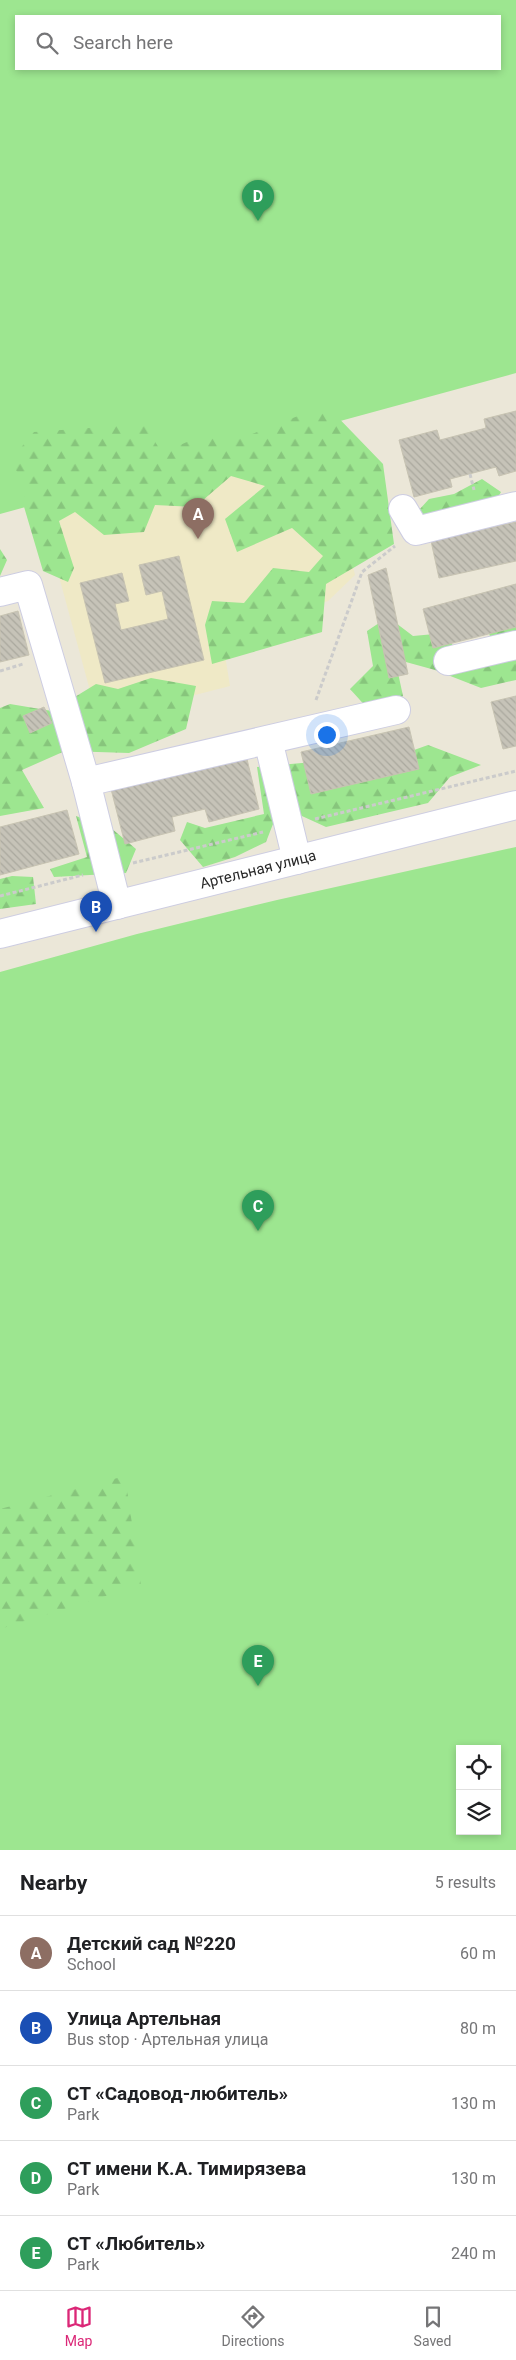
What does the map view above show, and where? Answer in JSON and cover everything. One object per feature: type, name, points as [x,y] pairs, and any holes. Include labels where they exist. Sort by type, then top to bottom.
[{"type":"street","points":[[409,520],[516,506]]},
{"type":"street","points":[[0,592],[28,585],[86,782],[117,905]]},
{"type":"street","points":[[448,661],[516,645]]},
{"type":"street","points":[[86,782],[396,710]]},
{"type":"street","points":[[268,740],[297,860]]},
{"type":"street","name":"Артельная улица","points":[[0,934],[516,805]]},
{"type":"path","points":[[305,731],[362,572],[409,520]]},
{"type":"path","points":[[0,896],[516,771]]},
{"type":"shaded area","points":[[321,427],[355,575],[328,601],[222,637],[230,686],[98,720],[39,503]]},
{"type":"green space","points":[[0,0],[516,0],[516,373],[0,514]]},
{"type":"green space","points":[[326,405],[383,464],[394,544],[326,584],[322,632],[212,664],[205,625],[212,601],[244,603],[273,568],[309,572],[323,556],[292,528],[237,552],[225,519],[265,486],[231,476],[195,507],[155,505],[144,532],[104,535],[75,512],[59,521],[74,568],[68,582],[43,571],[22,500],[31,488],[9,462],[34,432],[144,424],[162,453],[205,434],[242,438]]},
{"type":"green space","points":[[482,479],[501,492],[485,520],[439,529],[419,510],[429,499],[454,494]]},
{"type":"green space","points":[[0,549],[7,560],[0,576]]},
{"type":"green space","points":[[388,617],[413,636],[445,633],[464,663],[495,656],[486,621],[516,620],[516,680],[481,688],[435,670],[395,659],[403,696],[378,720],[350,689],[373,666],[367,631]]},
{"type":"green space","points":[[151,678],[196,686],[186,729],[129,753],[65,751],[22,770],[44,808],[0,816],[0,708],[10,704],[52,711],[96,684],[118,689]]},
{"type":"green space","points":[[428,745],[481,765],[450,777],[428,803],[326,827],[280,806],[266,842],[235,857],[203,867],[180,840],[187,822],[205,828],[264,814],[257,767],[403,754]]},
{"type":"green space","points":[[76,816],[111,828],[136,849],[126,873],[54,877],[50,869],[87,857]]},
{"type":"green space","points":[[516,847],[516,1850],[0,1850],[0,972],[137,934],[277,900]]},
{"type":"green space","points":[[12,876],[33,877],[36,904],[0,909],[0,879]]},
{"type":"green space","points":[[125,1476],[141,1585],[0,1629],[0,1509]]},
{"type":"building","points":[[516,411],[516,471],[499,476],[496,467],[450,479],[452,487],[414,497],[399,440],[437,430],[440,440],[486,428],[484,419]]},
{"type":"building","points":[[516,522],[516,561],[439,578],[431,541]]},
{"type":"building","points":[[179,556],[204,660],[105,683],[80,583],[122,573],[129,601],[115,604],[121,630],[168,619],[162,591],[146,595],[139,565]]},
{"type":"building","points":[[386,568],[408,674],[389,678],[368,575]]},
{"type":"building","points":[[516,584],[516,627],[433,648],[423,609]]},
{"type":"building","points":[[18,611],[29,655],[0,662],[0,616]]},
{"type":"building","points":[[516,696],[516,746],[503,749],[491,702]]},
{"type":"building","points":[[44,707],[52,723],[30,733],[23,716]]},
{"type":"building","points":[[409,727],[419,769],[311,794],[301,752]]},
{"type":"building","points":[[246,755],[259,809],[209,822],[205,809],[172,817],[175,831],[125,844],[111,789]]},
{"type":"building","points":[[67,810],[79,854],[0,875],[0,827]]},
{"type":"place","name":"СТ имени К.А. Тимирязева","points":[[258,221]]},
{"type":"place","name":"Детский сад №220","points":[[198,539]]},
{"type":"place","name":"Улица Артельная","points":[[96,932]]},
{"type":"place","name":"СТ «Садовод-любитель»","points":[[258,1231]]},
{"type":"place","name":"СТ «Любитель»","points":[[258,1686]]}]
